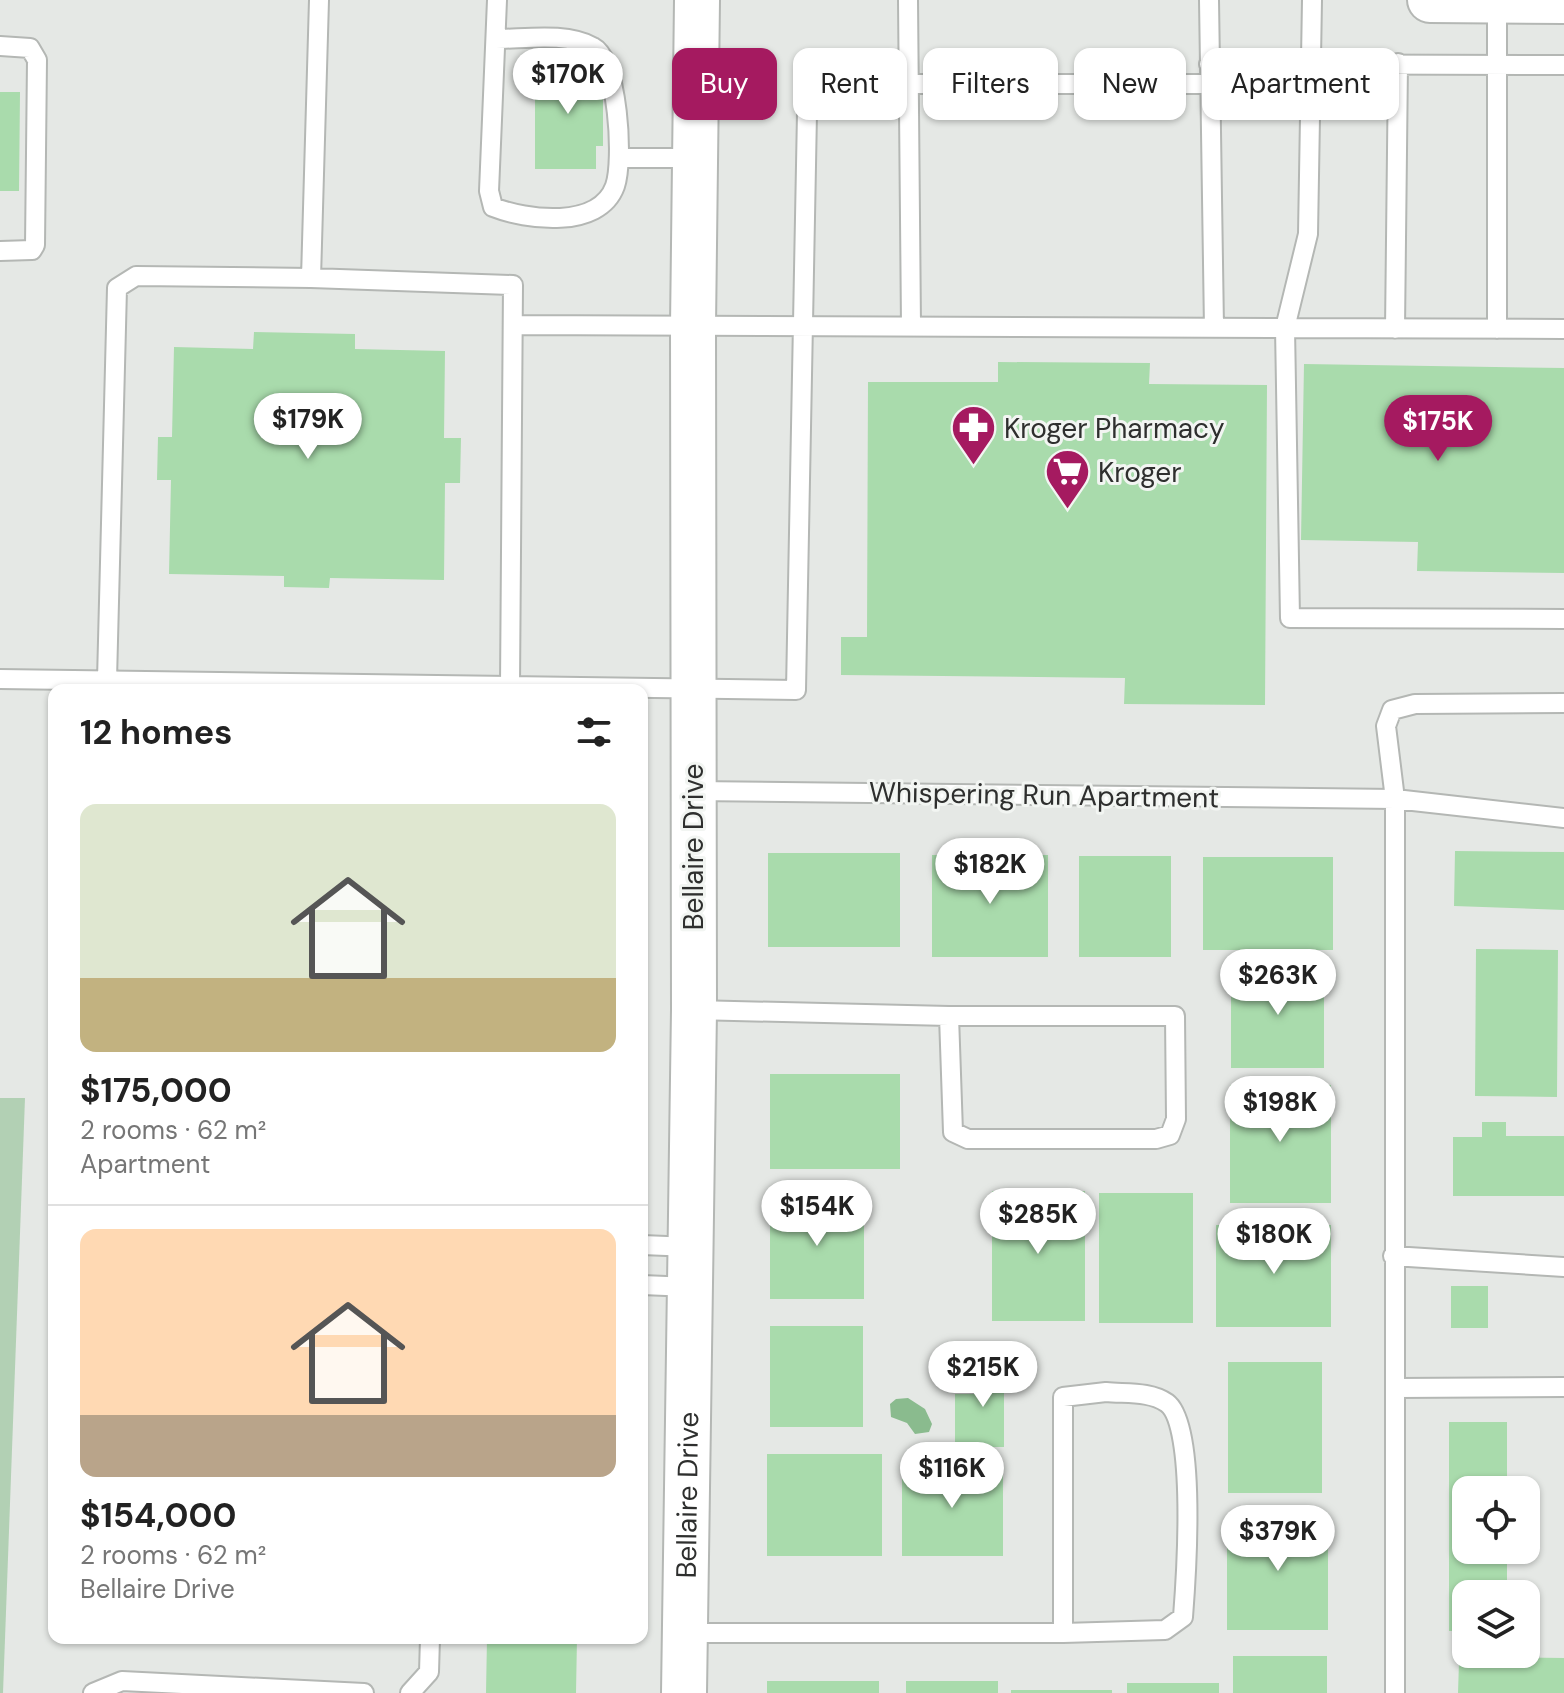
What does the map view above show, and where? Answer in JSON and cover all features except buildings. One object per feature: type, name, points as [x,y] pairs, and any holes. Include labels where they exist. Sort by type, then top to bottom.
[{"type":"street","name":"Bellaire Drive","points":[[684,1693],[694,1010],[693,326],[697,0]]},
{"type":"street","points":[[1430,0],[1564,1]]},
{"type":"lane","points":[[311,278],[319,0]]},
{"type":"lane","points":[[496,39],[567,39],[591,45],[602,53],[611,80],[620,158],[614,189],[594,209],[566,217],[511,215],[493,207],[489,191],[497,0]]},
{"type":"lane","points":[[908,0],[911,326]]},
{"type":"lane","points":[[1209,0],[1209,48]]},
{"type":"lane","points":[[1311,48],[1312,0]]},
{"type":"lane","points":[[1497,1],[1497,329]]},
{"type":"lane","points":[[0,46],[30,48],[37,60],[35,245],[32,250],[0,251]]},
{"type":"lane","points":[[1399,63],[1564,65]]},
{"type":"lane","points":[[648,687],[796,690],[807,113],[814,92],[827,84],[1202,84]]},
{"type":"lane","points":[[1211,120],[1214,328]]},
{"type":"lane","points":[[1310,120],[1308,234],[1285,328],[1290,618],[1564,619]]},
{"type":"lane","points":[[1395,329],[1397,120]]},
{"type":"lane","points":[[620,158],[696,158]]},
{"type":"lane","points":[[107,680],[117,288],[136,276],[513,285],[510,684]]},
{"type":"lane","points":[[513,325],[1564,329]]},
{"type":"lane","points":[[0,679],[429,684]]},
{"type":"lane","points":[[1395,1693],[1395,799],[1386,726],[1392,710],[1415,704],[1564,703]]},
{"type":"lane","name":"Whispering Run Apartment","points":[[693,791],[1395,799],[1564,818]]},
{"type":"lane","points":[[694,1010],[949,1016],[1175,1016],[1176,1119],[1170,1135],[1156,1139],[968,1139],[953,1132],[949,1016]]},
{"type":"lane","points":[[648,1248],[691,1267]]},
{"type":"lane","points":[[1393,1256],[1564,1267]]},
{"type":"lane","points":[[648,1283],[691,1267]]},
{"type":"lane","points":[[1397,1388],[1564,1387]]},
{"type":"lane","points":[[685,1633],[1063,1633],[1165,1630],[1183,1617],[1187,1522],[1180,1422],[1169,1405],[1152,1395],[1106,1392],[1063,1397],[1063,1633]]},
{"type":"lane","points":[[410,1693],[429,1672],[430,1644]]},
{"type":"lane","points":[[93,1693],[122,1681],[364,1693]]},
{"type":"shaded area","points":[[0,1098],[25,1098],[3,1693],[0,1693]]},
{"type":"shaded area","points":[[908,1398],[925,1409],[932,1424],[929,1432],[915,1434],[907,1423],[891,1417],[890,1404],[896,1399]]},
{"type":"place","name":"Kroger Pharmacy","points":[[973,467]]},
{"type":"place","name":"Kroger","points":[[1067,511]]}]
